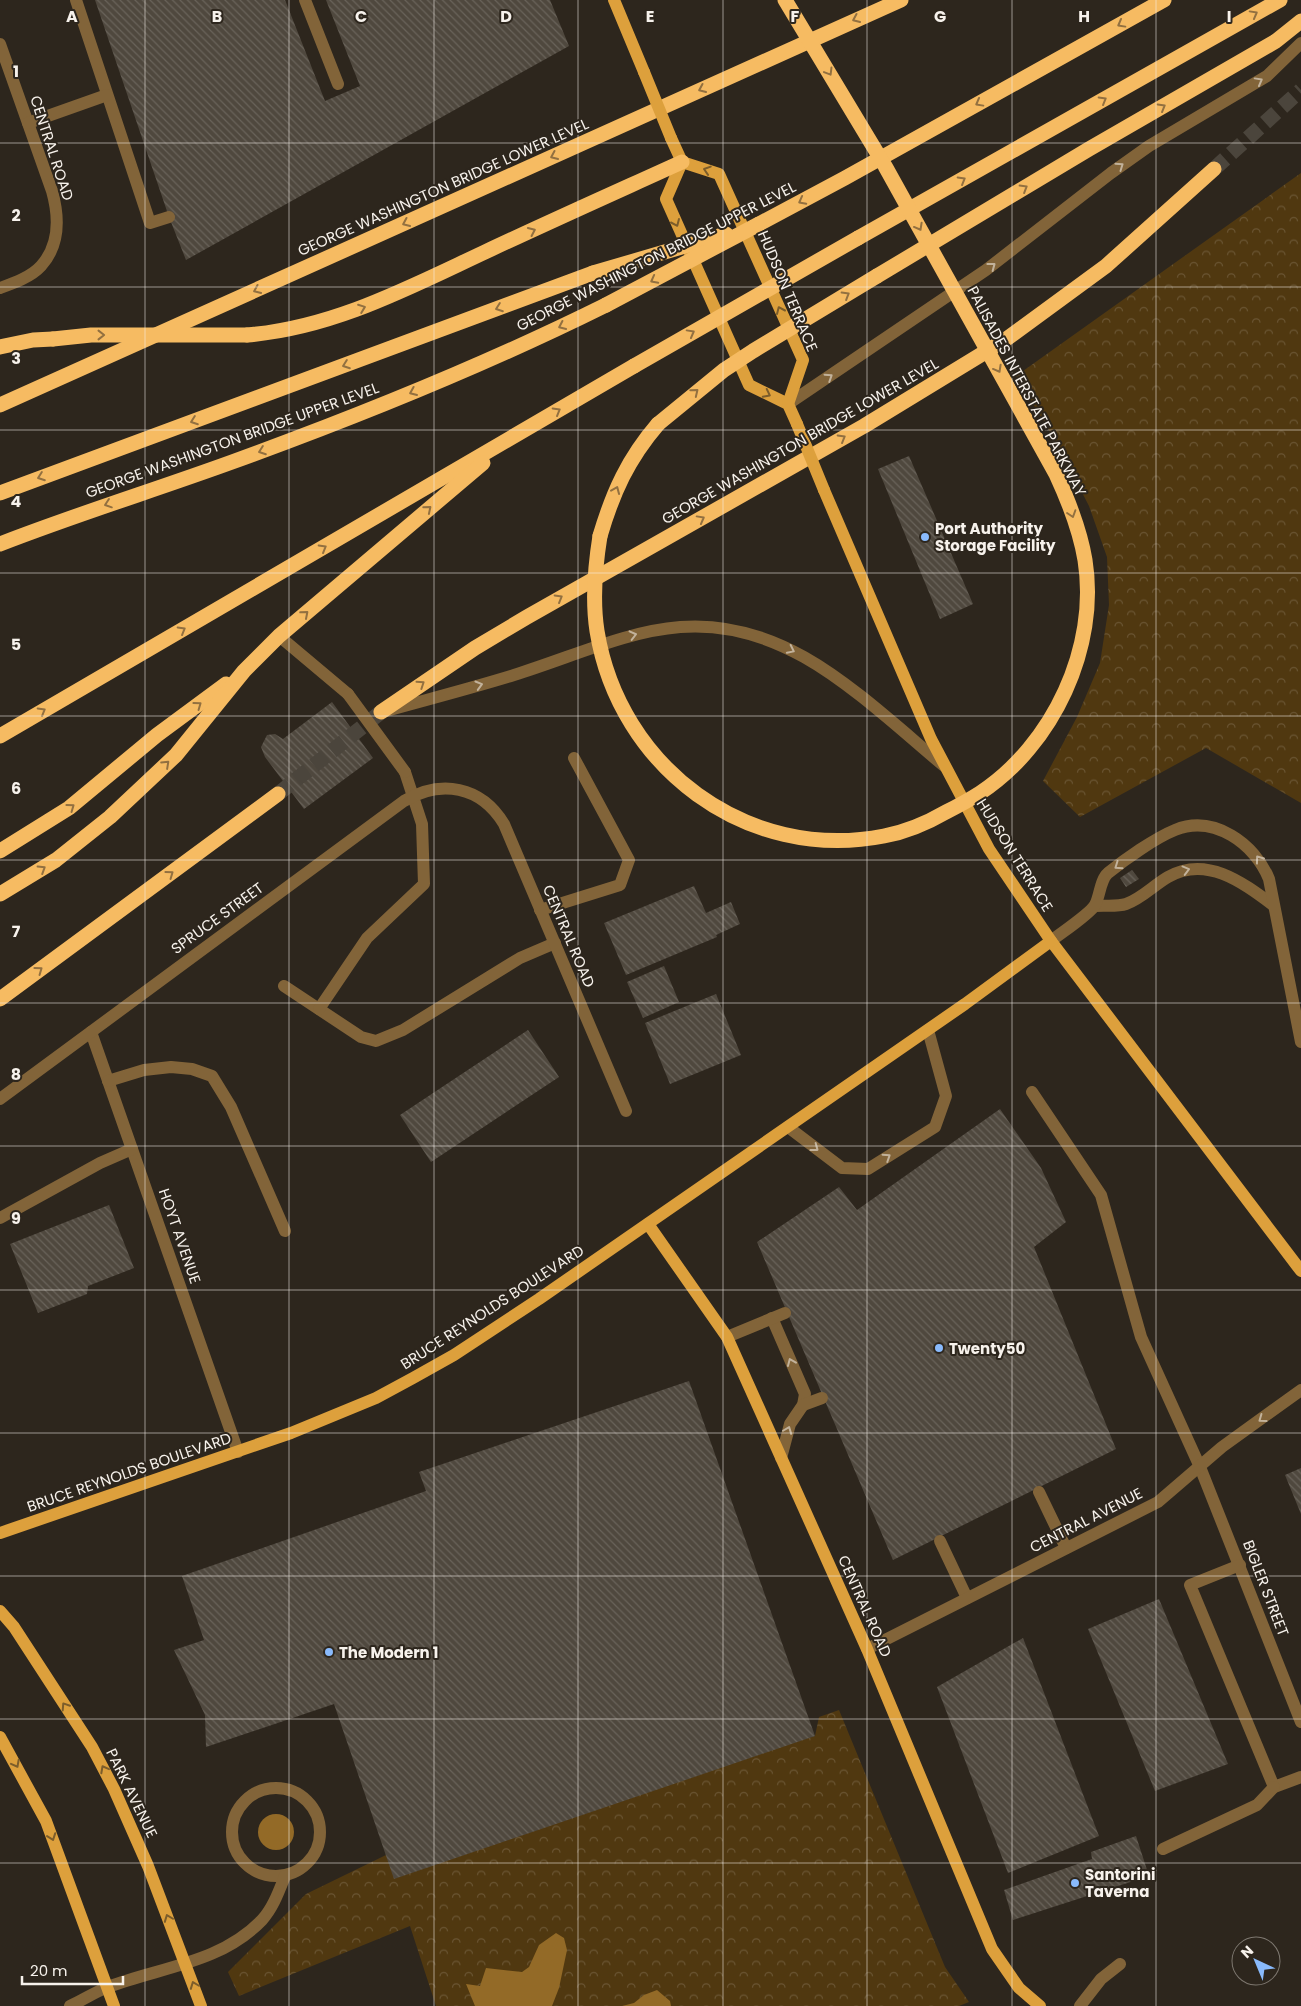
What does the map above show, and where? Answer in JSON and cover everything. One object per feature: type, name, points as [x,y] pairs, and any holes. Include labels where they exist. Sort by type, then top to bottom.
[{"type":"highway","name":"PALISADES INTERSTATE PARKWAY","points":[[786,0],[885,166],[1056,474],[1068,501],[1078,532],[1085,562],[1087,593],[1084,626],[1078,654],[1056,711],[1021,758],[1001,776],[981,793],[910,829],[884,836],[859,839],[806,839],[778,833],[716,808],[691,791],[668,771],[649,750],[634,730],[622,708],[603,658],[597,630],[595,568],[600,536],[620,478],[634,455],[658,424],[724,370],[753,350],[877,276],[1089,149],[1276,41],[1301,21]]},
{"type":"highway","name":"GEORGE WASHINGTON BRIDGE LOWER LEVEL","points":[[0,405],[901,0]]},
{"type":"highway","name":"GEORGE WASHINGTON BRIDGE UPPER LEVEL","points":[[0,544],[112,502],[229,463],[342,421],[457,373],[606,305],[845,178],[1164,0]]},
{"type":"highway","points":[[0,736],[634,366],[1280,0]]},
{"type":"highway","points":[[0,347],[33,340],[91,335],[247,335],[286,331],[326,321],[380,301],[682,162]]},
{"type":"highway","name":"GEORGE WASHINGTON BRIDGE LOWER LEVEL","points":[[381,712],[475,648],[840,440],[1005,340],[1057,304],[1106,266],[1214,169]]},
{"type":"highway","points":[[0,493],[594,273],[758,224]]},
{"type":"highway","points":[[0,894],[56,860],[110,817],[176,755],[244,672],[279,636],[515,436]]},
{"type":"highway","points":[[0,851],[69,808],[156,735],[244,672]]},
{"type":"highway","points":[[0,1000],[278,794]]},
{"type":"main road","points":[[614,0],[682,162],[666,199],[749,384],[788,404]]},
{"type":"main road","name":"HUDSON TERRACE","points":[[682,162],[720,174],[803,360],[788,404],[895,657],[944,766],[989,849],[1051,941],[1301,1271]]},
{"type":"main road","name":"BRUCE REYNOLDS BOULEVARD","points":[[0,1533],[238,1452],[333,1417],[376,1398],[413,1378],[492,1330],[648,1224],[928,1030],[1051,941]]},
{"type":"main road","name":"CENTRAL ROAD","points":[[648,1224],[727,1337],[867,1649],[992,1950],[1019,1988],[1040,2006]]},
{"type":"main road","name":"PARK AVENUE","points":[[0,1611],[14,1627],[82,1731],[114,1789],[148,1866],[201,2006]]},
{"type":"main road","points":[[0,1737],[46,1821],[114,2006]]},
{"type":"street","points":[[76,0],[150,223],[169,217]]},
{"type":"street","points":[[304,0],[338,84]]},
{"type":"street","points":[[788,404],[986,270],[1111,173],[1149,146],[1267,76],[1301,43]]},
{"type":"street","name":"CENTRAL ROAD","points":[[0,44],[55,204],[56,236],[41,266],[20,280],[0,288]]},
{"type":"street","points":[[28,123],[107,95]]},
{"type":"street","points":[[381,712],[514,675],[631,635],[671,627],[711,626],[731,629],[765,639],[818,665],[944,766]]},
{"type":"street","points":[[279,636],[348,694],[405,772],[422,824],[424,884],[367,938],[319,1009]]},
{"type":"street","points":[[540,910],[620,885],[629,860],[574,758]]},
{"type":"street","name":"SPRUCE STREET","points":[[0,1099],[414,795],[443,788],[462,791]]},
{"type":"street","name":"CENTRAL ROAD","points":[[462,791],[482,800],[498,815],[626,1111]]},
{"type":"street","points":[[1051,941],[1094,906],[1106,875],[1155,840],[1176,829],[1192,826],[1206,826],[1224,831],[1251,850],[1263,865],[1269,879],[1272,905],[1301,1042]]},
{"type":"street","points":[[1094,906],[1125,904],[1168,876],[1186,869],[1200,867],[1229,877],[1252,889],[1272,905]]},
{"type":"street","points":[[284,986],[361,1037],[376,1040],[403,1030],[520,958],[554,943]]},
{"type":"street","points":[[788,1127],[842,1168],[868,1169],[935,1127],[946,1096],[928,1030]]},
{"type":"street","name":"HOYT AVENUE","points":[[91,1032],[238,1452]]},
{"type":"street","points":[[108,1081],[144,1070],[171,1067],[192,1069],[212,1076],[231,1107],[285,1231]]},
{"type":"street","name":"BIGLER STREET","points":[[1032,1092],[1101,1195],[1142,1337],[1200,1466],[1301,1722]]},
{"type":"street","points":[[0,1218],[100,1163],[132,1149]]},
{"type":"street","points":[[727,1337],[785,1313]]},
{"type":"street","points":[[772,1318],[805,1394],[803,1405],[790,1424],[781,1458]]},
{"type":"street","name":"CENTRAL AVENUE","points":[[867,1649],[1158,1502],[1222,1447],[1301,1390]]},
{"type":"street","points":[[803,1405],[822,1398]]},
{"type":"street","points":[[1039,1492],[1066,1548]]},
{"type":"street","points":[[940,1541],[967,1598]]},
{"type":"street","points":[[1240,1565],[1190,1585],[1274,1787]]},
{"type":"street","points":[[1163,1849],[1256,1805],[1274,1787],[1301,1777]]},
{"type":"street","points":[[70,2006],[108,1987],[210,1956],[242,1937],[262,1920],[273,1904],[285,1876],[299,1870],[311,1860],[318,1847],[321,1832],[318,1816],[310,1803],[300,1794],[288,1789],[273,1788],[260,1790],[248,1797],[239,1808],[233,1820],[232,1834],[235,1849],[243,1862],[255,1872],[270,1876],[285,1876]]},
{"type":"street","points":[[1080,2006],[1101,1979],[1120,1964]]},
{"type":"green space","points":[[1301,173],[1301,803],[1206,748],[1080,817],[1043,781],[1077,717],[1100,663],[1109,605],[1107,557],[1089,506],[1055,440],[1016,376]]},
{"type":"green space","points":[[839,1710],[945,1967],[969,2002],[959,2006],[436,2006],[410,1926],[239,1996],[228,1972],[306,1894],[386,1855],[815,1736],[819,1717]]},
{"type":"shaded area","points":[[276,1814],[283,1815],[289,1819],[293,1825],[293,1839],[289,1845],[283,1849],[276,1850],[269,1849],[263,1845],[259,1839],[258,1832],[259,1825],[263,1819],[269,1815]]},
{"type":"shaded area","points":[[556,1933],[564,1938],[567,1950],[559,1988],[552,2006],[475,2006],[466,1984],[480,1986],[486,1968],[522,1972],[529,1967],[539,1945]]},
{"type":"shaded area","points":[[657,1990],[670,2001],[671,2006],[622,2006],[634,2003],[644,1995]]},
{"type":"building","points":[[95,0],[285,0],[325,101],[360,86],[326,0],[550,0],[569,46],[186,260],[169,217]]},
{"type":"building","name":"Port Authority Storage Facility","points":[[909,456],[973,604],[940,619],[878,469]]},
{"type":"building","points":[[332,702],[373,758],[304,809],[265,757],[261,747],[267,735],[275,734],[283,739]]},
{"type":"building","points":[[1132,870],[1139,879],[1126,887],[1120,878]]},
{"type":"building","points":[[694,886],[706,913],[731,902],[740,924],[716,935],[717,937],[626,975],[604,923]]},
{"type":"building","points":[[664,966],[679,1002],[643,1018],[627,982]]},
{"type":"building","points":[[716,994],[741,1055],[670,1084],[645,1023]]},
{"type":"building","points":[[528,1030],[559,1077],[431,1162],[400,1115]]},
{"type":"building","name":"Twenty50","points":[[1000,1109],[1041,1168],[1066,1222],[1034,1247],[1116,1449],[893,1560],[757,1242],[839,1187],[857,1210]]},
{"type":"building","points":[[109,1205],[134,1268],[88,1286],[87,1294],[38,1313],[10,1244]]},
{"type":"building","points":[[689,1381],[815,1736],[394,1879],[334,1704],[206,1747],[205,1715],[174,1650],[204,1640],[182,1576],[426,1491],[419,1472]]},
{"type":"building","points":[[1301,1468],[1301,1514],[1285,1475]]},
{"type":"building","points":[[1159,1599],[1228,1764],[1155,1791],[1088,1629]]},
{"type":"building","points":[[1023,1638],[1099,1836],[1008,1873],[937,1687]]},
{"type":"building","name":"Santorini Taverna","points":[[1136,1836],[1149,1876],[1013,1920],[1004,1890],[1092,1859],[1091,1852]]},
{"type":"tunnel","points":[[1214,169],[1301,90]]},
{"type":"tunnel","points":[[278,794],[381,712]]},
{"type":"place","name":"Port Authority Storage Facility","points":[[925,537]]},
{"type":"place","name":"Twenty50","points":[[939,1348]]},
{"type":"place","name":"The Modern 1","points":[[329,1652]]},
{"type":"place","name":"Santorini Taverna","points":[[1075,1883]]}]
